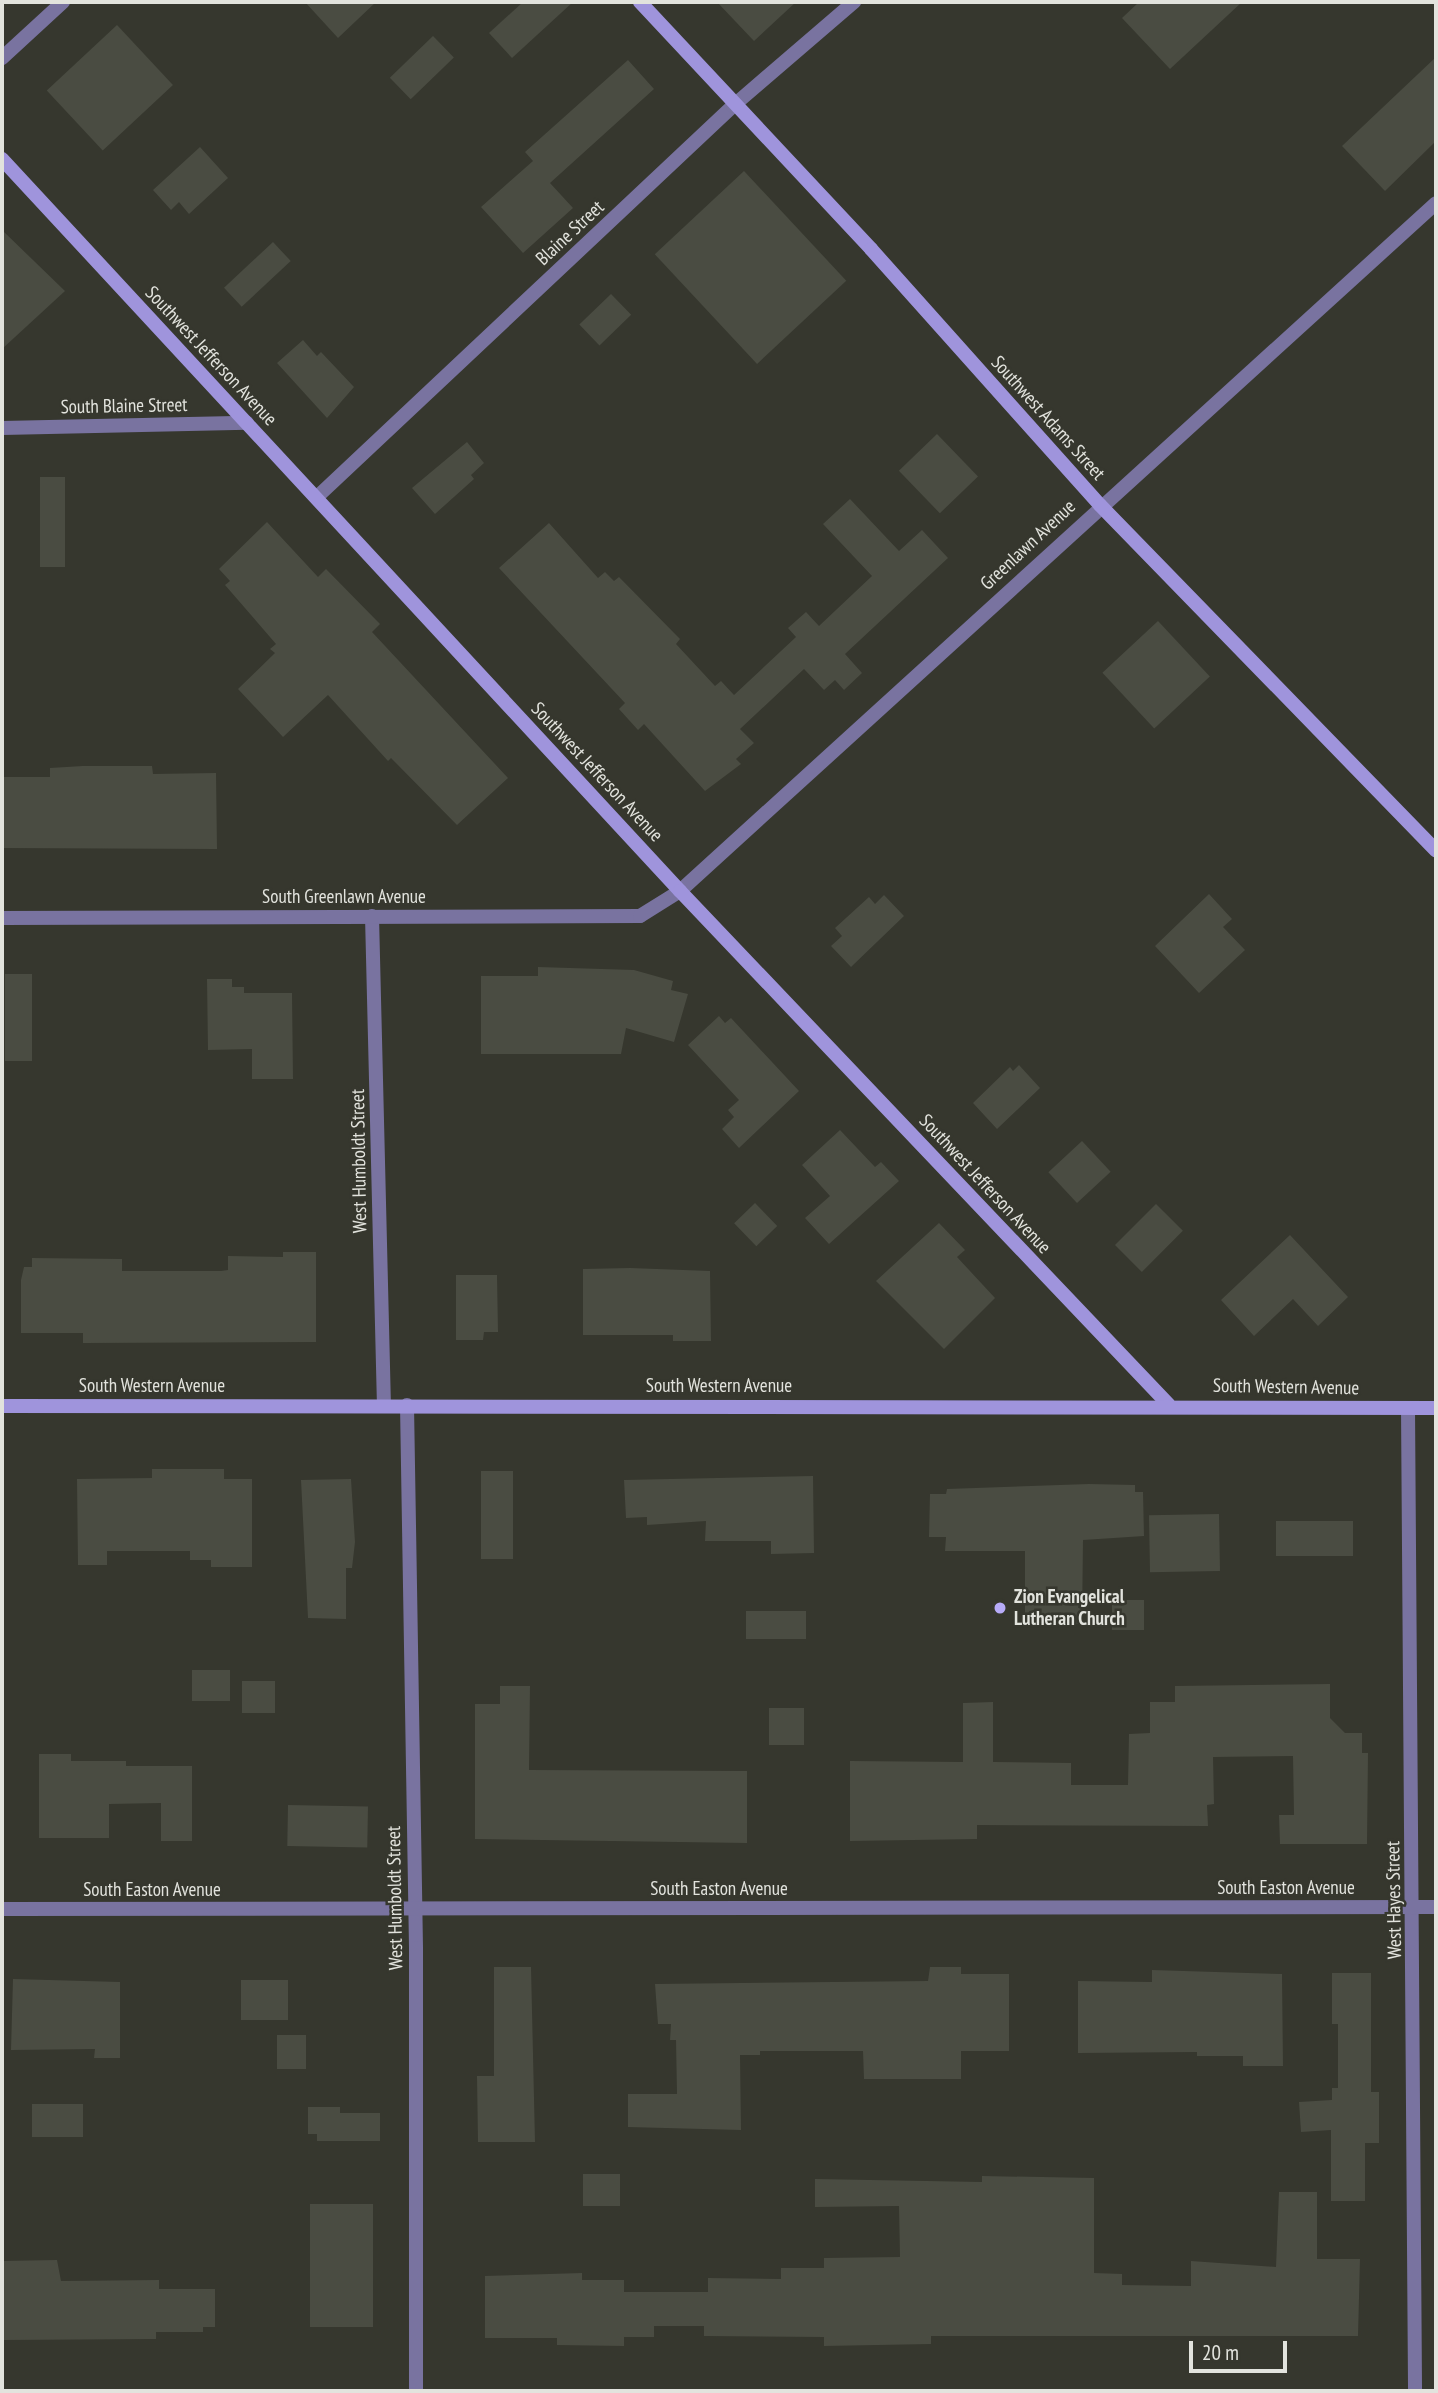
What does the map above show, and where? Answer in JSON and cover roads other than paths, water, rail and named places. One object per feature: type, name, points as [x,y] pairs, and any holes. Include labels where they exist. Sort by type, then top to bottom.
[{"type":"main road","name":"Southwest Adams Street","points":[[640,2],[733,106],[872,249],[1100,505],[1436,850]]},
{"type":"main road","name":"Southwest Jefferson Avenue","points":[[2,159],[680,891],[1169,1405]]},
{"type":"main road","name":"South Western Avenue","points":[[2,1406],[1169,1405],[1436,1408]]},
{"type":"street","points":[[2,58],[63,2]]},
{"type":"street","name":"Blaine Street","points":[[317,497],[733,106],[854,2]]},
{"type":"street","name":"Greenlawn Avenue","points":[[680,891],[1100,505],[1436,203]]},
{"type":"street","name":"South Blaine Street","points":[[2,428],[247,423]]},
{"type":"street","name":"South Greenlawn Avenue","points":[[2,918],[640,916],[680,891]]},
{"type":"street","name":"West Humboldt Street","points":[[372,916],[384,1405]]},
{"type":"street","name":"West Humboldt Street","points":[[407,1405],[414,1908],[416,2391]]},
{"type":"street","name":"West Hayes Street","points":[[1408,1408],[1415,2391]]},
{"type":"street","name":"South Easton Avenue","points":[[2,1909],[1436,1907]]},
{"type":"place","name":"Zion Evangelical Lutheran Church","points":[[1000,1608]]}]
